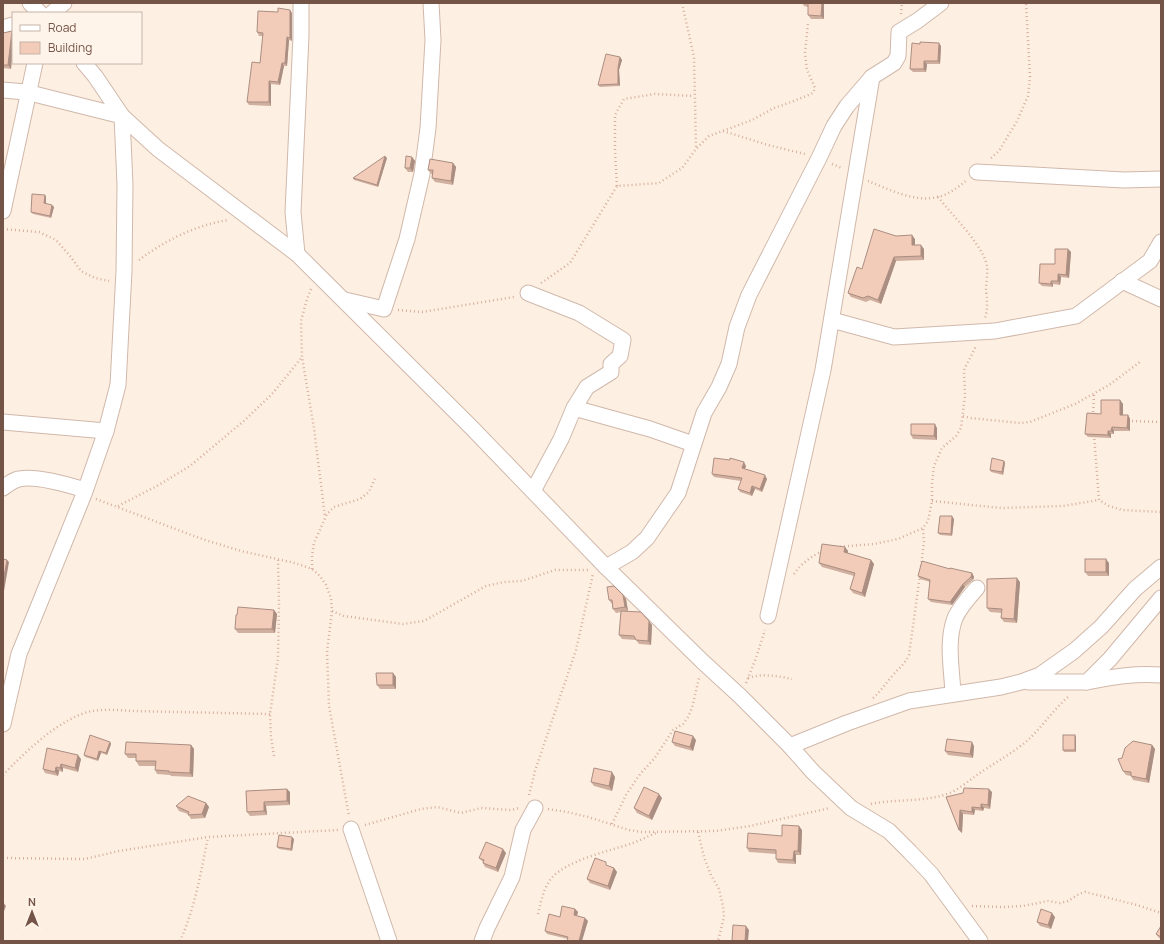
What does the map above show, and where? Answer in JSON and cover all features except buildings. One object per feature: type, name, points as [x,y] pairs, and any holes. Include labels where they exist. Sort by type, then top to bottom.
[{"type":"street","points":[[30,3],[39,12]]},
{"type":"street","points":[[53,12],[64,3]]},
{"type":"street","points":[[297,254],[293,212],[301,36],[301,3]]},
{"type":"street","points":[[344,300],[384,309],[407,239],[422,174],[428,128],[433,40],[431,3]]},
{"type":"street","points":[[606,568],[632,552],[647,538],[678,493],[704,413],[719,387],[729,364],[737,327],[748,295],[820,158],[834,126],[847,106],[872,77],[894,63],[898,56],[899,32],[941,3]]},
{"type":"street","points":[[3,211],[35,64]]},
{"type":"street","points":[[85,64],[95,76],[122,116],[158,149],[297,254],[472,428],[606,568],[740,696],[790,746],[813,772],[848,806],[888,831],[910,852],[931,874],[980,941]]},
{"type":"street","points":[[768,616],[823,370],[872,77]]},
{"type":"street","points":[[3,90],[28,93],[122,116]]},
{"type":"street","points":[[3,724],[19,654],[84,492],[106,431],[118,385],[124,277],[122,116]]},
{"type":"street","points":[[977,172],[1124,180],[1161,179]]},
{"type":"street","points":[[832,320],[894,337],[995,332],[1076,316],[1150,261],[1161,242]]},
{"type":"street","points":[[1122,281],[1161,299]]},
{"type":"street","points":[[528,293],[579,313],[623,340],[620,356],[611,364],[611,372],[587,387],[574,408],[561,439],[533,491]]},
{"type":"street","points":[[574,408],[650,429],[693,444]]},
{"type":"street","points":[[3,422],[106,431]]},
{"type":"street","points":[[3,488],[10,482],[27,478],[62,484],[84,492]]},
{"type":"street","points":[[790,746],[909,700],[1001,687],[1040,675],[1074,651],[1100,627],[1135,589],[1161,567]]},
{"type":"street","points":[[953,694],[950,644],[952,630],[955,618],[962,606],[977,588]]},
{"type":"street","points":[[1086,682],[1110,659],[1161,598]]},
{"type":"street","points":[[1021,682],[1086,682],[1123,675],[1161,675]]},
{"type":"street","points":[[482,941],[512,877],[522,830],[531,804]]},
{"type":"street","points":[[351,829],[389,941]]},
{"type":"path","points":[[682,3],[694,57],[696,149]]},
{"type":"path","points":[[867,180],[896,193],[923,199],[938,198],[955,190],[977,172],[999,150],[1017,121],[1028,96],[1030,77],[1026,3]]},
{"type":"path","points":[[617,186],[659,183],[682,168],[696,149],[709,136],[752,120],[774,108],[813,93],[815,88],[808,70],[805,53],[808,23]]},
{"type":"path","points":[[384,309],[422,312],[524,296],[570,264],[617,186],[615,115],[624,99],[655,94],[694,96]]},
{"type":"path","points":[[723,131],[768,145],[820,158],[846,170]]},
{"type":"path","points":[[938,198],[976,244],[986,262],[988,275],[985,319]]},
{"type":"path","points":[[3,229],[39,232],[56,240],[81,271],[95,278],[124,277],[156,247],[214,222],[248,217]]},
{"type":"path","points":[[317,275],[307,299],[301,321],[302,357],[314,428],[326,517]]},
{"type":"path","points":[[791,578],[807,560],[817,553],[837,546],[874,544],[898,539],[923,528],[928,521],[932,501],[934,466],[942,448],[956,436],[961,428],[965,396],[964,370],[978,340]]},
{"type":"path","points":[[117,507],[158,486],[190,466],[245,420],[273,393],[302,357]]},
{"type":"path","points":[[963,416],[1020,423],[1030,422],[1076,404],[1109,384],[1140,362]]},
{"type":"path","points":[[1093,419],[1094,393]]},
{"type":"path","points":[[1123,420],[1161,422]]},
{"type":"path","points":[[1094,432],[1099,500]]},
{"type":"path","points":[[312,569],[314,543],[326,517],[334,507],[360,499],[369,492],[376,476]]},
{"type":"path","points":[[3,858],[85,859],[119,851],[208,837],[351,829],[329,706],[328,652],[332,611],[331,598],[326,585],[312,569],[202,539],[117,507],[84,492]]},
{"type":"path","points":[[932,501],[994,508],[1026,508],[1063,506],[1099,500],[1109,506],[1122,510],[1161,512]]},
{"type":"path","points":[[868,703],[884,687],[893,675],[904,666],[909,655],[924,542],[923,528]]},
{"type":"path","points":[[274,756],[270,714],[278,658],[278,560]]},
{"type":"path","points":[[332,611],[344,616],[403,624],[424,620],[486,586],[504,582],[522,581],[555,570],[594,570],[576,650],[535,771],[531,804]]},
{"type":"path","points":[[740,696],[756,658],[768,616]]},
{"type":"path","points":[[612,824],[626,795],[640,774],[654,759],[673,730],[683,724],[688,717],[692,708],[703,662]]},
{"type":"path","points":[[748,678],[769,675],[792,679]]},
{"type":"path","points":[[689,831],[698,832],[750,826],[848,806],[944,795],[956,790],[988,767],[1017,749],[1029,739],[1064,700],[1086,682]]},
{"type":"path","points":[[3,775],[21,756],[51,732],[77,715],[92,711],[111,709],[132,711],[270,714]]},
{"type":"path","points":[[538,914],[545,889],[551,878],[558,871],[569,865],[634,842],[657,832]]},
{"type":"path","points":[[698,832],[704,857],[711,875],[719,889],[723,906],[724,917],[718,941]]},
{"type":"path","points":[[180,941],[198,888],[208,837]]},
{"type":"path","points":[[955,907],[1003,907],[1023,906],[1048,901],[1060,902],[1068,901],[1085,892],[1115,899],[1161,913]]}]
